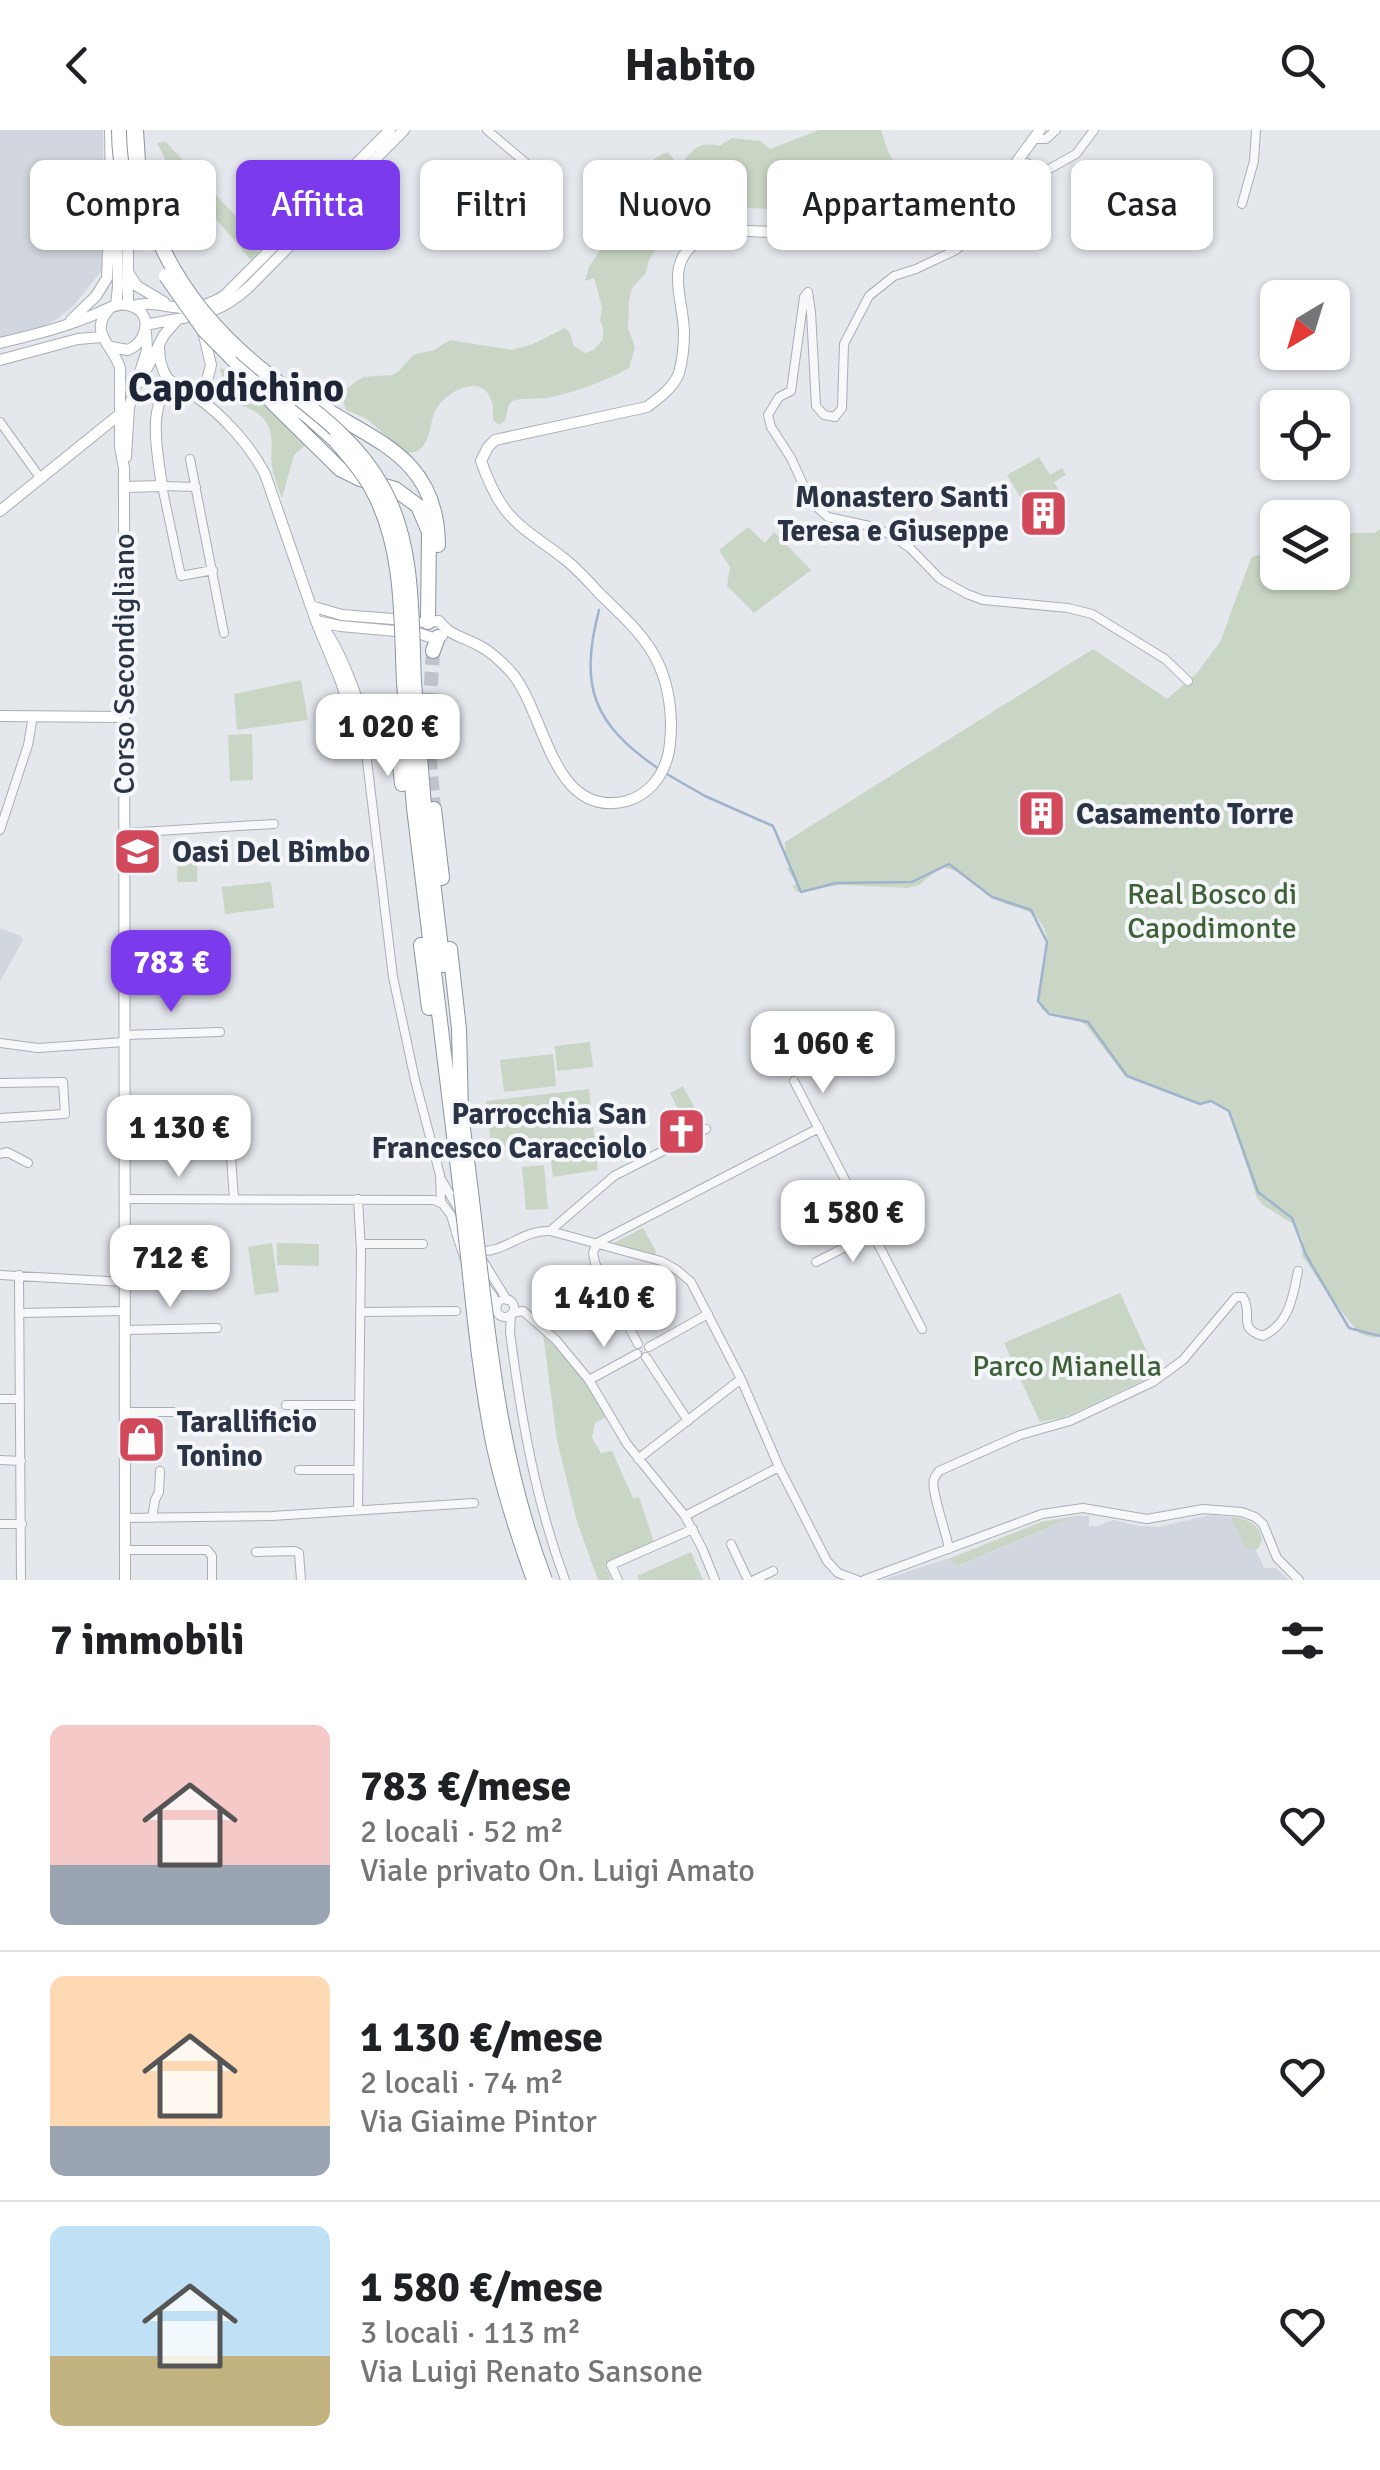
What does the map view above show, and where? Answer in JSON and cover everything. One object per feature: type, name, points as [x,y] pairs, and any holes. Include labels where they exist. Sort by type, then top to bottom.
[{"type":"highway","points":[[120,130],[124,185],[162,270],[204,330],[340,469],[396,489],[418,506],[429,532],[437,629]]},
{"type":"highway","points":[[136,130],[139,178],[155,234],[171,266],[212,323],[236,348],[342,433],[385,490],[399,524],[406,560],[414,808],[457,1114]]},
{"type":"highway","points":[[229,356],[335,440],[376,495],[397,562],[409,682]]},
{"type":"highway","points":[[262,370],[386,444],[406,460],[421,480],[438,525],[437,629]]},
{"type":"highway","points":[[365,743],[389,744],[399,756],[426,990],[457,1114]]},
{"type":"highway","points":[[434,808],[460,1030],[450,1197],[494,1444],[534,1580]]},
{"type":"highway","points":[[450,1197],[521,1512],[545,1580]]},
{"type":"main road","points":[[110,130],[111,160]]},
{"type":"main road","points":[[0,360],[78,339],[106,342],[122,350],[141,341],[146,328],[142,315],[130,306],[128,130]]},
{"type":"main road","points":[[0,343],[113,307],[143,303],[182,308],[217,300],[232,290],[390,130]]},
{"type":"main road","points":[[146,328],[196,317],[238,297],[404,130]]},
{"type":"main road","points":[[1025,160],[1035,137]]},
{"type":"main road","points":[[316,621],[437,629],[483,648],[512,674],[528,696],[566,782],[604,802],[622,802],[656,782],[671,739],[670,694],[652,649],[636,628],[564,558],[506,511],[490,486],[481,461],[496,440],[647,406],[664,394],[679,376],[684,334],[678,289],[680,260],[710,234],[730,230],[767,232]]},
{"type":"main road","points":[[66,324],[96,296],[107,278],[108,250]]},
{"type":"main road","points":[[106,342],[100,331],[102,318],[113,307],[118,290],[118,250]]},
{"type":"main road","points":[[128,272],[137,286],[169,305]]},
{"type":"main road","points":[[196,317],[211,360],[202,400]]},
{"type":"main road","points":[[131,398],[170,326],[178,319]]},
{"type":"main road","name":"Corso Secondigliano","points":[[125,1580],[124,468],[131,398],[146,350],[146,328]]},
{"type":"main road","name":"Corso Secondigliano","points":[[106,342],[120,368],[120,447],[124,468]]},
{"type":"main road","points":[[159,346],[159,360],[172,384],[202,400],[246,444],[266,474],[316,621],[365,743]]},
{"type":"main road","points":[[124,487],[162,486],[155,431],[161,399],[172,384]]},
{"type":"main road","points":[[0,511],[120,414]]},
{"type":"main road","points":[[311,606],[341,620]]},
{"type":"main road","points":[[332,640],[341,620]]},
{"type":"main road","points":[[316,621],[332,640],[364,724],[365,743]]},
{"type":"main road","points":[[0,716],[124,716]]},
{"type":"street","points":[[487,130],[522,160]]},
{"type":"street","points":[[1035,137],[1046,139],[1056,130]]},
{"type":"street","points":[[1051,169],[1076,154],[1094,130]]},
{"type":"street","points":[[1242,204],[1254,161],[1256,130]]},
{"type":"street","points":[[956,250],[894,276],[869,296],[844,344],[842,408],[835,417],[824,415],[816,406],[808,292],[804,297],[791,391],[779,397],[768,414],[771,427],[791,458],[811,502],[828,518],[874,527],[895,537],[940,579],[967,594],[996,602],[1092,614],[1166,658],[1188,681]]},
{"type":"street","points":[[0,422],[4,436],[41,479]]},
{"type":"street","points":[[190,459],[224,633]]},
{"type":"street","points":[[196,487],[162,486],[180,576],[213,570]]},
{"type":"street","points":[[1,826],[28,746],[33,716]]},
{"type":"street","points":[[365,743],[393,977],[415,1080],[450,1197],[466,1217],[478,1221],[479,1250],[490,1275],[513,1305],[508,1314],[520,1414],[532,1473],[565,1580]]},
{"type":"street","points":[[124,833],[274,824]]},
{"type":"street","points":[[0,1043],[38,1048],[220,1032]]},
{"type":"street","points":[[794,1080],[922,1330]]},
{"type":"street","points":[[0,1083],[64,1082],[65,1114],[0,1118]]},
{"type":"street","points":[[228,1116],[234,1198]]},
{"type":"street","points":[[688,1421],[642,1350],[595,1263],[593,1253],[597,1244],[819,1128]]},
{"type":"street","points":[[550,1231],[614,1176],[706,1129]]},
{"type":"street","points":[[1,1156],[7,1152],[28,1162]]},
{"type":"street","points":[[124,1199],[450,1197]]},
{"type":"street","points":[[450,1197],[450,1216],[464,1257],[491,1291],[497,1312],[523,1311],[575,1360],[638,1459],[685,1516],[715,1580]]},
{"type":"street","points":[[358,1199],[361,1244],[358,1510]]},
{"type":"street","points":[[456,1231],[458,1221],[466,1217]]},
{"type":"street","points":[[479,1250],[486,1252],[539,1230],[550,1231],[660,1262],[691,1282],[827,1561],[838,1573],[862,1579],[1062,1510],[1095,1509],[1146,1520],[1224,1509],[1259,1520],[1277,1558],[1298,1580]]},
{"type":"street","points":[[456,1231],[465,1242],[478,1236]]},
{"type":"street","points":[[816,1262],[872,1233]]},
{"type":"street","points":[[361,1244],[424,1244]]},
{"type":"street","points":[[949,1549],[934,1492],[936,1474],[942,1469],[1020,1435],[1070,1421],[1152,1382],[1174,1368],[1236,1297],[1244,1297],[1248,1305],[1246,1322],[1254,1334],[1272,1332],[1285,1318],[1298,1271]]},
{"type":"street","points":[[0,1275],[125,1282]]},
{"type":"street","points":[[19,1275],[21,1580]]},
{"type":"street","points":[[496,1306],[508,1300]]},
{"type":"street","points":[[360,1312],[456,1311]]},
{"type":"street","points":[[21,1312],[125,1312]]},
{"type":"street","points":[[590,1380],[708,1314]]},
{"type":"street","points":[[125,1330],[217,1328]]},
{"type":"street","points":[[638,1459],[741,1380]]},
{"type":"street","points":[[0,1399],[20,1399]]},
{"type":"street","points":[[286,1404],[359,1405]]},
{"type":"street","points":[[124,1412],[191,1412]]},
{"type":"street","points":[[0,1460],[22,1460]]},
{"type":"street","points":[[685,1516],[780,1467]]},
{"type":"street","points":[[299,1470],[358,1470]]},
{"type":"street","points":[[152,1518],[160,1492],[160,1471]]},
{"type":"street","points":[[124,1518],[272,1516],[474,1504]]},
{"type":"street","points":[[0,1524],[22,1524]]},
{"type":"street","points":[[618,1580],[611,1565],[693,1529]]},
{"type":"street","points":[[731,1544],[751,1580],[773,1571]]},
{"type":"street","points":[[125,1550],[203,1548],[212,1556],[212,1580]]},
{"type":"street","points":[[256,1552],[295,1551],[301,1557],[301,1580]]},
{"type":"shaded area","points":[[0,130],[103,130],[103,160],[30,160],[30,250],[103,250],[103,269],[74,305],[57,319],[0,338]]},
{"type":"shaded area","points":[[0,928],[23,940],[0,982]]},
{"type":"shaded area","points":[[1209,1515],[1240,1518],[1257,1527],[1262,1541],[1256,1550],[1264,1568],[1276,1568],[1289,1580],[882,1580],[946,1559],[959,1566],[1076,1516],[1089,1516],[1089,1526],[1113,1520],[1159,1527]]},
{"type":"green space","points":[[819,130],[881,130],[893,160],[767,160],[767,209],[747,207],[747,160],[684,160],[700,146],[719,146],[732,138],[760,141],[770,149]]},
{"type":"green space","points":[[166,142],[183,160],[166,160],[157,143]]},
{"type":"green space","points":[[668,152],[674,160],[654,160],[658,157]]},
{"type":"green space","points":[[216,195],[236,216],[236,242],[216,219]]},
{"type":"green space","points":[[242,250],[260,250],[251,260]]},
{"type":"green space","points":[[600,250],[655,250],[646,273],[632,288],[629,301],[628,328],[635,347],[629,368],[572,392],[512,401],[505,421],[499,425],[493,420],[492,403],[485,390],[464,388],[438,406],[425,443],[412,453],[406,453],[367,419],[346,410],[342,397],[357,381],[392,375],[413,355],[434,350],[450,340],[512,350],[565,328],[574,346],[585,353],[594,350],[603,339],[602,307],[594,278],[585,281]]},
{"type":"green space","points":[[233,368],[307,444],[294,455],[282,498],[272,467],[268,426],[249,408],[213,399],[223,379],[220,369]]},
{"type":"green space","points":[[1039,457],[1050,475],[1062,468],[1066,475],[1054,482],[1060,499],[1032,517],[1007,475]]},
{"type":"green space","points":[[748,527],[765,543],[774,532],[811,570],[754,613],[727,586],[730,567],[719,550]]},
{"type":"green space","name":"Real Bosco di Capodimonte","points":[[1380,529],[1380,1335],[1375,1338],[1360,1334],[1330,1297],[1302,1255],[1303,1240],[1295,1225],[1257,1198],[1229,1111],[1211,1101],[1200,1104],[1124,1075],[1086,1025],[1042,1010],[1039,999],[1047,940],[1033,914],[1000,901],[963,875],[941,867],[919,885],[908,888],[839,885],[797,892],[787,869],[792,866],[785,857],[785,842],[1093,649],[1167,699],[1198,672],[1221,640],[1251,558],[1260,555],[1260,590],[1350,590],[1350,533],[1375,533]]},
{"type":"green space","points":[[301,680],[308,720],[237,730],[234,694]]},
{"type":"green space","points":[[252,734],[253,780],[230,781],[228,735]]},
{"type":"green space","points":[[178,845],[198,846],[197,882],[177,882]]},
{"type":"green space","points":[[271,882],[274,908],[225,914],[222,887]]},
{"type":"green space","points":[[590,1042],[593,1067],[557,1071],[555,1046]]},
{"type":"green space","points":[[553,1054],[556,1086],[504,1092],[500,1060]]},
{"type":"green space","points":[[683,1086],[704,1126],[690,1133],[670,1093]]},
{"type":"green space","points":[[589,1089],[595,1142],[492,1154],[486,1101]]},
{"type":"green space","points":[[595,1148],[598,1170],[553,1177],[550,1154]]},
{"type":"green space","points":[[544,1165],[548,1209],[526,1210],[522,1167]]},
{"type":"green space","points":[[643,1228],[655,1256],[612,1244]]},
{"type":"green space","points":[[272,1243],[279,1292],[255,1295],[248,1247]]},
{"type":"green space","points":[[277,1243],[319,1244],[319,1266],[277,1265]]},
{"type":"green space","name":"Parco Mianella","points":[[1120,1293],[1157,1374],[1065,1417],[1040,1422],[1004,1343]]},
{"type":"green space","points":[[543,1334],[578,1373],[608,1416],[595,1423],[592,1438],[601,1453],[612,1451],[633,1498],[639,1497],[654,1542],[605,1564],[611,1580],[598,1580],[577,1522],[557,1440]]},
{"type":"green space","points":[[1076,1516],[958,1566],[948,1559],[1041,1522]]},
{"type":"green space","points":[[1231,1517],[1254,1525],[1262,1538],[1259,1548],[1245,1547]]},
{"type":"green space","points":[[691,1552],[703,1580],[639,1580],[637,1576]]},
{"type":"waterway","points":[[599,610],[591,661],[597,702],[619,736],[659,769]]},
{"type":"waterway","points":[[665,773],[705,796],[773,826],[801,892],[836,883],[912,882],[949,864],[992,897],[1031,910],[1047,942],[1038,1001],[1049,1014],[1088,1022],[1127,1076],[1200,1104],[1211,1101],[1229,1111],[1258,1192],[1292,1218],[1306,1255],[1349,1328],[1380,1336]]},
{"type":"tunnel","points":[[433,651],[428,735],[434,809]]},
{"type":"place","name":"Monastero Santi Teresa e Giuseppe","points":[[1044,514]]},
{"type":"place","name":"Casamento Torre","points":[[1041,814]]},
{"type":"place","name":"Oasi Del Bimbo","points":[[137,852]]},
{"type":"place","name":"Parrocchia San Francesco Caracciolo","points":[[682,1131]]},
{"type":"place","name":"Tarallificio Tonino","points":[[142,1439]]},
{"type":"district","name":"Capodichino","points":[[236,388]]}]
